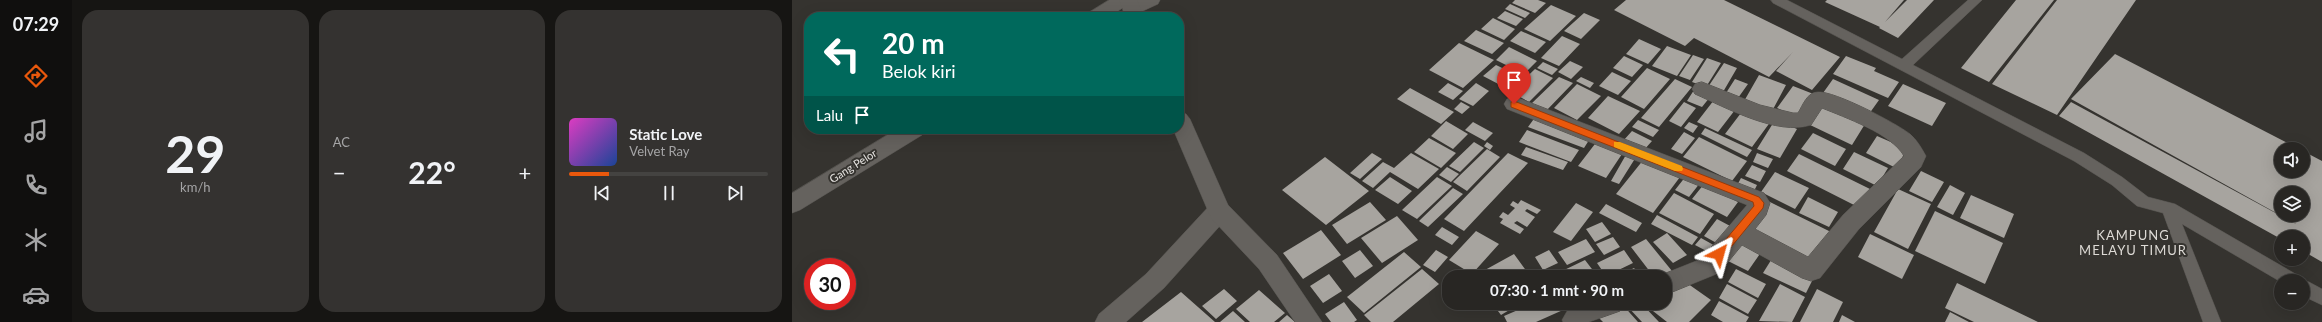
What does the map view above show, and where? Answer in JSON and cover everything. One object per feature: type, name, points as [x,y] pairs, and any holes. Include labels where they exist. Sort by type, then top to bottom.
[{"type":"street","points":[[1112,12],[1151,0]]},
{"type":"street","points":[[1702,89],[1763,113],[1794,120],[1804,120],[1815,102],[1820,99],[1885,129],[1900,138],[1914,151],[1916,156],[1913,161],[1851,222],[1811,271],[1738,231]]},
{"type":"street","points":[[1514,104],[1756,200],[1759,203],[1758,208],[1710,266],[1672,281]]},
{"type":"street","points":[[1184,130],[1219,211],[1268,262],[1309,322]]},
{"type":"street","name":"Gang Pelor","points":[[792,204],[906,134]]},
{"type":"street","points":[[1108,322],[1155,281],[1219,211]]},
{"type":"street","points":[[1576,322],[1575,320],[1579,314],[1591,310]]},
{"type":"lane","points":[[1777,0],[2079,158],[2117,181],[2142,202],[2169,208],[2281,274]]},
{"type":"lane","points":[[1903,66],[1976,0]]},
{"type":"lane","points":[[2169,208],[2183,250],[2212,322]]},
{"type":"lane","points":[[2310,291],[2322,298]]},
{"type":"building","points":[[1515,0],[1538,0],[1546,3],[1535,13],[1512,3]]},
{"type":"building","points":[[1626,0],[1724,0],[1840,57],[1812,90],[1776,71],[1793,52],[1769,77],[1694,38],[1685,46],[1614,10]]},
{"type":"building","points":[[1827,0],[1904,0],[1885,22],[1907,0],[1934,0],[1898,38],[1879,28],[1880,27],[1825,2]]},
{"type":"building","points":[[2016,0],[2054,0],[1989,82],[1961,68]]},
{"type":"building","points":[[2057,0],[2136,0],[2057,115],[1992,84]]},
{"type":"building","points":[[1510,4],[1530,13],[1525,18],[1505,9]]},
{"type":"building","points":[[1551,5],[1576,16],[1550,41],[1524,29]]},
{"type":"building","points":[[1505,11],[1523,19],[1516,26],[1497,18]]},
{"type":"building","points":[[1584,13],[1600,20],[1581,39],[1564,31]]},
{"type":"building","points":[[1493,18],[1515,29],[1504,40],[1481,29]]},
{"type":"building","points":[[1476,30],[1504,43],[1492,54],[1464,41]]},
{"type":"building","points":[[1521,31],[1546,42],[1535,53],[1510,41]]},
{"type":"building","points":[[1562,36],[1580,44],[1559,66],[1541,58]]},
{"type":"building","points":[[1639,39],[1661,49],[1648,64],[1626,54]]},
{"type":"building","points":[[1459,43],[1494,60],[1463,88],[1429,70]]},
{"type":"building","points":[[1667,46],[1691,55],[1677,76],[1652,66]]},
{"type":"building","points":[[1509,47],[1537,61],[1524,74],[1496,60]]},
{"type":"building","points":[[2115,54],[2285,142],[2274,142],[2274,178],[2310,178],[2310,155],[2322,161],[2322,262],[2310,255],[2310,230],[2274,230],[2274,235],[2059,116],[2071,102],[2274,212],[2274,222],[2292,222],[2296,224],[2292,222],[2310,222],[2310,186],[2274,186],[2274,212],[2071,99]]},
{"type":"building","points":[[1693,55],[1704,59],[1690,80],[1679,76]]},
{"type":"building","points":[[1624,56],[1643,65],[1632,77],[1613,68]]},
{"type":"building","points":[[1846,56],[1876,68],[1874,71],[1899,82],[1888,98],[1833,74]]},
{"type":"building","points":[[1707,58],[1721,63],[1706,87],[1692,82]]},
{"type":"building","points":[[1570,61],[1583,67],[1571,79],[1558,72]]},
{"type":"building","points":[[1543,62],[1558,69],[1552,75],[1537,68]]},
{"type":"building","points":[[1724,63],[1737,68],[1723,92],[1708,87]]},
{"type":"building","points":[[1496,65],[1521,77],[1508,89],[1483,76]]},
{"type":"building","points":[[1647,68],[1670,79],[1644,109],[1621,97]]},
{"type":"building","points":[[1535,69],[1553,78],[1529,102],[1511,92]]},
{"type":"building","points":[[1612,72],[1631,81],[1618,95],[1599,86]]},
{"type":"building","points":[[1759,75],[1786,85],[1771,113],[1743,103]]},
{"type":"building","points":[[1559,77],[1573,83],[1545,112],[1531,104]]},
{"type":"building","points":[[1581,77],[1594,83],[1590,88],[1576,81]]},
{"type":"building","points":[[1675,79],[1692,87],[1659,127],[1641,118]]},
{"type":"building","points":[[1735,79],[1748,84],[1738,98],[1726,93]]},
{"type":"building","points":[[1833,79],[1879,100],[1869,114],[1823,93]]},
{"type":"building","points":[[1448,83],[1463,91],[1453,100],[1438,92]]},
{"type":"building","points":[[1476,83],[1489,91],[1473,106],[1459,99]]},
{"type":"building","points":[[1577,84],[1601,96],[1577,120],[1554,108]]},
{"type":"building","points":[[1903,84],[1946,103],[1932,126],[1888,106]]},
{"type":"building","points":[[1793,86],[1816,95],[1799,118],[1777,108]]},
{"type":"building","points":[[1410,88],[1454,112],[1441,124],[1397,99]]},
{"type":"building","points":[[1694,90],[1710,97],[1702,107],[1687,101]]},
{"type":"building","points":[[1608,96],[1640,111],[1619,134],[1588,118]]},
{"type":"building","points":[[1714,100],[1735,110],[1718,132],[1697,122]]},
{"type":"building","points":[[1461,102],[1470,107],[1462,114],[1454,109]]},
{"type":"building","points":[[1684,102],[1696,108],[1681,127],[1669,121]]},
{"type":"building","points":[[1823,105],[1865,124],[1852,145],[1808,124]]},
{"type":"building","points":[[1744,109],[1771,121],[1752,147],[1725,134]]},
{"type":"building","points":[[1536,116],[1591,137],[1584,148],[1528,127]]},
{"type":"building","points":[[1638,120],[1659,130],[1653,137],[1632,127]]},
{"type":"building","points":[[1775,120],[1797,129],[1780,158],[1757,149]]},
{"type":"building","points":[[1446,121],[1468,134],[1453,149],[1431,136]]},
{"type":"building","points":[[1473,122],[1493,133],[1485,141],[1465,130]]},
{"type":"building","points":[[1689,122],[1698,126],[1693,133],[1684,128]]},
{"type":"building","points":[[1705,128],[1752,150],[1747,157],[1701,134]]},
{"type":"building","points":[[1527,130],[1579,150],[1571,162],[1519,142]]},
{"type":"building","points":[[1632,131],[1652,141],[1643,151],[1623,141]]},
{"type":"building","points":[[1684,132],[1695,138],[1682,154],[1671,149]]},
{"type":"building","points":[[1813,133],[1846,149],[1835,166],[1801,149]]},
{"type":"building","points":[[1877,136],[1907,149],[1896,168],[1866,153]]},
{"type":"building","points":[[1699,137],[1747,161],[1732,181],[1683,157]]},
{"type":"building","points":[[1429,138],[1456,153],[1441,168],[1414,152]]},
{"type":"building","points":[[1598,140],[1624,151],[1606,178],[1578,166]]},
{"type":"building","points":[[1474,142],[1484,148],[1460,172],[1449,166]]},
{"type":"building","points":[[1487,142],[1493,146],[1490,150],[1484,146]]},
{"type":"building","points":[[1526,147],[1568,162],[1563,170],[1521,155]]},
{"type":"building","points":[[1487,149],[1500,157],[1467,191],[1453,182]]},
{"type":"building","points":[[1854,152],[1888,168],[1877,186],[1843,169]]},
{"type":"building","points":[[1372,153],[1382,159],[1360,179],[1350,173]]},
{"type":"building","points":[[1411,153],[1439,169],[1418,189],[1390,172],[1373,188],[1362,181],[1383,162],[1394,168]]},
{"type":"building","points":[[1508,153],[1528,163],[1464,231],[1444,219]]},
{"type":"building","points":[[1627,153],[1636,157],[1619,184],[1611,181]]},
{"type":"building","points":[[1757,153],[1773,159],[1768,168],[1753,162]]},
{"type":"building","points":[[1799,154],[1870,189],[1858,207],[1787,171]]},
{"type":"building","points":[[1325,157],[1369,191],[1326,225],[1282,190]]},
{"type":"building","points":[[1644,159],[1680,177],[1653,213],[1616,194]]},
{"type":"building","points":[[1752,165],[1766,171],[1760,182],[1745,176]]},
{"type":"building","points":[[1447,167],[1459,174],[1451,182],[1439,175]]},
{"type":"building","points":[[1921,171],[1944,182],[1932,202],[1909,191]]},
{"type":"building","points":[[1775,172],[1809,188],[1795,209],[1761,192]]},
{"type":"building","points":[[1686,176],[1700,183],[1689,197],[1675,190]]},
{"type":"building","points":[[1390,177],[1412,191],[1398,204],[1375,190]]},
{"type":"building","points":[[1437,177],[1452,186],[1417,219],[1402,210]]},
{"type":"building","points":[[1741,178],[1757,185],[1752,195],[1735,189]]},
{"type":"building","points":[[1704,184],[1738,202],[1727,217],[1692,199]]},
{"type":"building","points":[[1950,185],[1965,193],[1953,215],[1937,207]]},
{"type":"building","points":[[1453,188],[1463,194],[1428,227],[1419,221]]},
{"type":"building","points":[[1898,189],[1931,204],[1908,249],[1874,232]]},
{"type":"building","points":[[1674,193],[1714,214],[1700,234],[1659,213]]},
{"type":"building","points":[[1971,195],[2014,214],[2004,238],[1960,218]]},
{"type":"building","points":[[1808,197],[1838,212],[1829,227],[1799,213]]},
{"type":"building","points":[[1521,200],[1541,210],[1537,214],[1527,209],[1525,211],[1535,217],[1527,227],[1517,221],[1514,223],[1524,229],[1520,234],[1500,223],[1503,219],[1499,217],[1503,212],[1508,215],[1515,208],[1510,205],[1513,201],[1518,204]]},
{"type":"building","points":[[1768,201],[1831,232],[1814,261],[1750,227]]},
{"type":"building","points":[[1370,202],[1386,220],[1347,244],[1332,225]]},
{"type":"building","points":[[1576,203],[1593,212],[1571,241],[1553,232]]},
{"type":"building","points":[[1606,204],[1642,223],[1636,232],[1599,213]]},
{"type":"building","points":[[1935,211],[2003,243],[1985,284],[1915,251]]},
{"type":"building","points":[[1657,215],[1698,237],[1692,245],[1651,224]]},
{"type":"building","points":[[1397,216],[1418,240],[1382,263],[1361,238]]},
{"type":"building","points":[[1717,219],[1732,227],[1720,245],[1704,236]]},
{"type":"building","points":[[1602,222],[1611,234],[1595,242],[1586,229]]},
{"type":"building","points":[[1442,227],[1459,237],[1452,245],[1435,235]]},
{"type":"building","points":[[1321,230],[1341,255],[1303,279],[1283,253]]},
{"type":"building","points":[[1476,231],[1499,244],[1476,270],[1465,270],[1449,260]]},
{"type":"building","points":[[1667,233],[1687,255],[1673,263],[1653,242]]},
{"type":"building","points":[[1870,234],[1914,255],[1902,279],[1858,257]]},
{"type":"building","points":[[1613,237],[1620,247],[1604,255],[1596,244]]},
{"type":"building","points":[[1743,237],[1764,248],[1748,271],[1726,260]]},
{"type":"building","points":[[1701,238],[1719,248],[1714,255],[1695,245]]},
{"type":"building","points":[[1586,239],[1595,252],[1567,265],[1558,252]]},
{"type":"building","points":[[1646,239],[1671,270],[1649,270],[1631,247]]},
{"type":"building","points":[[1360,250],[1373,266],[1355,278],[1342,261]]},
{"type":"building","points":[[1436,250],[1448,257],[1435,272],[1423,265]]},
{"type":"building","points":[[1549,250],[1558,263],[1543,270],[1535,257]]},
{"type":"building","points":[[1624,250],[1633,263],[1618,270],[1602,270],[1597,263]]},
{"type":"building","points":[[1404,252],[1421,267],[1364,313],[1347,297]]},
{"type":"building","points":[[1514,254],[1526,270],[1485,270]]},
{"type":"building","points":[[1773,257],[1814,277],[1806,293],[1763,273]]},
{"type":"building","points":[[1585,260],[1593,270],[1564,270]]},
{"type":"building","points":[[1422,269],[1439,284],[1393,322],[1371,322],[1364,315]]},
{"type":"building","points":[[1736,269],[1766,284],[1758,298],[1728,282]]},
{"type":"building","points":[[1329,274],[1342,291],[1323,303],[1310,286]]},
{"type":"building","points":[[1684,281],[1711,300],[1689,322],[1667,322],[1653,311],[1672,310],[1672,293]]},
{"type":"building","points":[[1957,283],[2038,322],[1974,322],[1945,308]]},
{"type":"building","points":[[1727,284],[1757,300],[1748,314],[1719,298]]},
{"type":"building","points":[[1780,284],[1805,297],[1792,322],[1759,321]]},
{"type":"building","points":[[1224,289],[1237,301],[1216,319],[1202,306]]},
{"type":"building","points":[[1817,289],[1843,302],[1833,322],[1800,322]]},
{"type":"building","points":[[1259,290],[1285,313],[1274,322],[1250,322],[1236,309]]},
{"type":"building","points":[[1181,292],[1215,322],[1142,322]]},
{"type":"building","points":[[1719,301],[1749,317],[1746,322],[1723,322],[1711,315]]},
{"type":"building","points":[[1344,302],[1357,320],[1354,322],[1331,322],[1325,314]]},
{"type":"building","points":[[1497,310],[1509,310],[1501,315]]},
{"type":"building","points":[[1518,310],[1563,310],[1536,322],[1507,322],[1504,316]]},
{"type":"building","points":[[1611,310],[1627,310],[1638,322],[1603,322],[1599,318]]},
{"type":"building","points":[[1631,310],[1648,310],[1659,322],[1642,322]]},
{"type":"building","points":[[1233,311],[1245,322],[1220,322]]},
{"type":"building","points":[[1950,312],[1969,322],[1945,322]]},
{"type":"building","points":[[1287,315],[1295,322],[1279,322]]},
{"type":"building","points":[[1842,315],[1855,322],[1839,322]]},
{"type":"slow traffic","points":[[1617,145],[1678,169]]},
{"type":"district","name":"KAMPUNG MELAYU TIMUR","points":[[2133,242]]},
{"type":"route","points":[[1514,104],[1756,200],[1759,203],[1758,208],[1719,254]]}]
